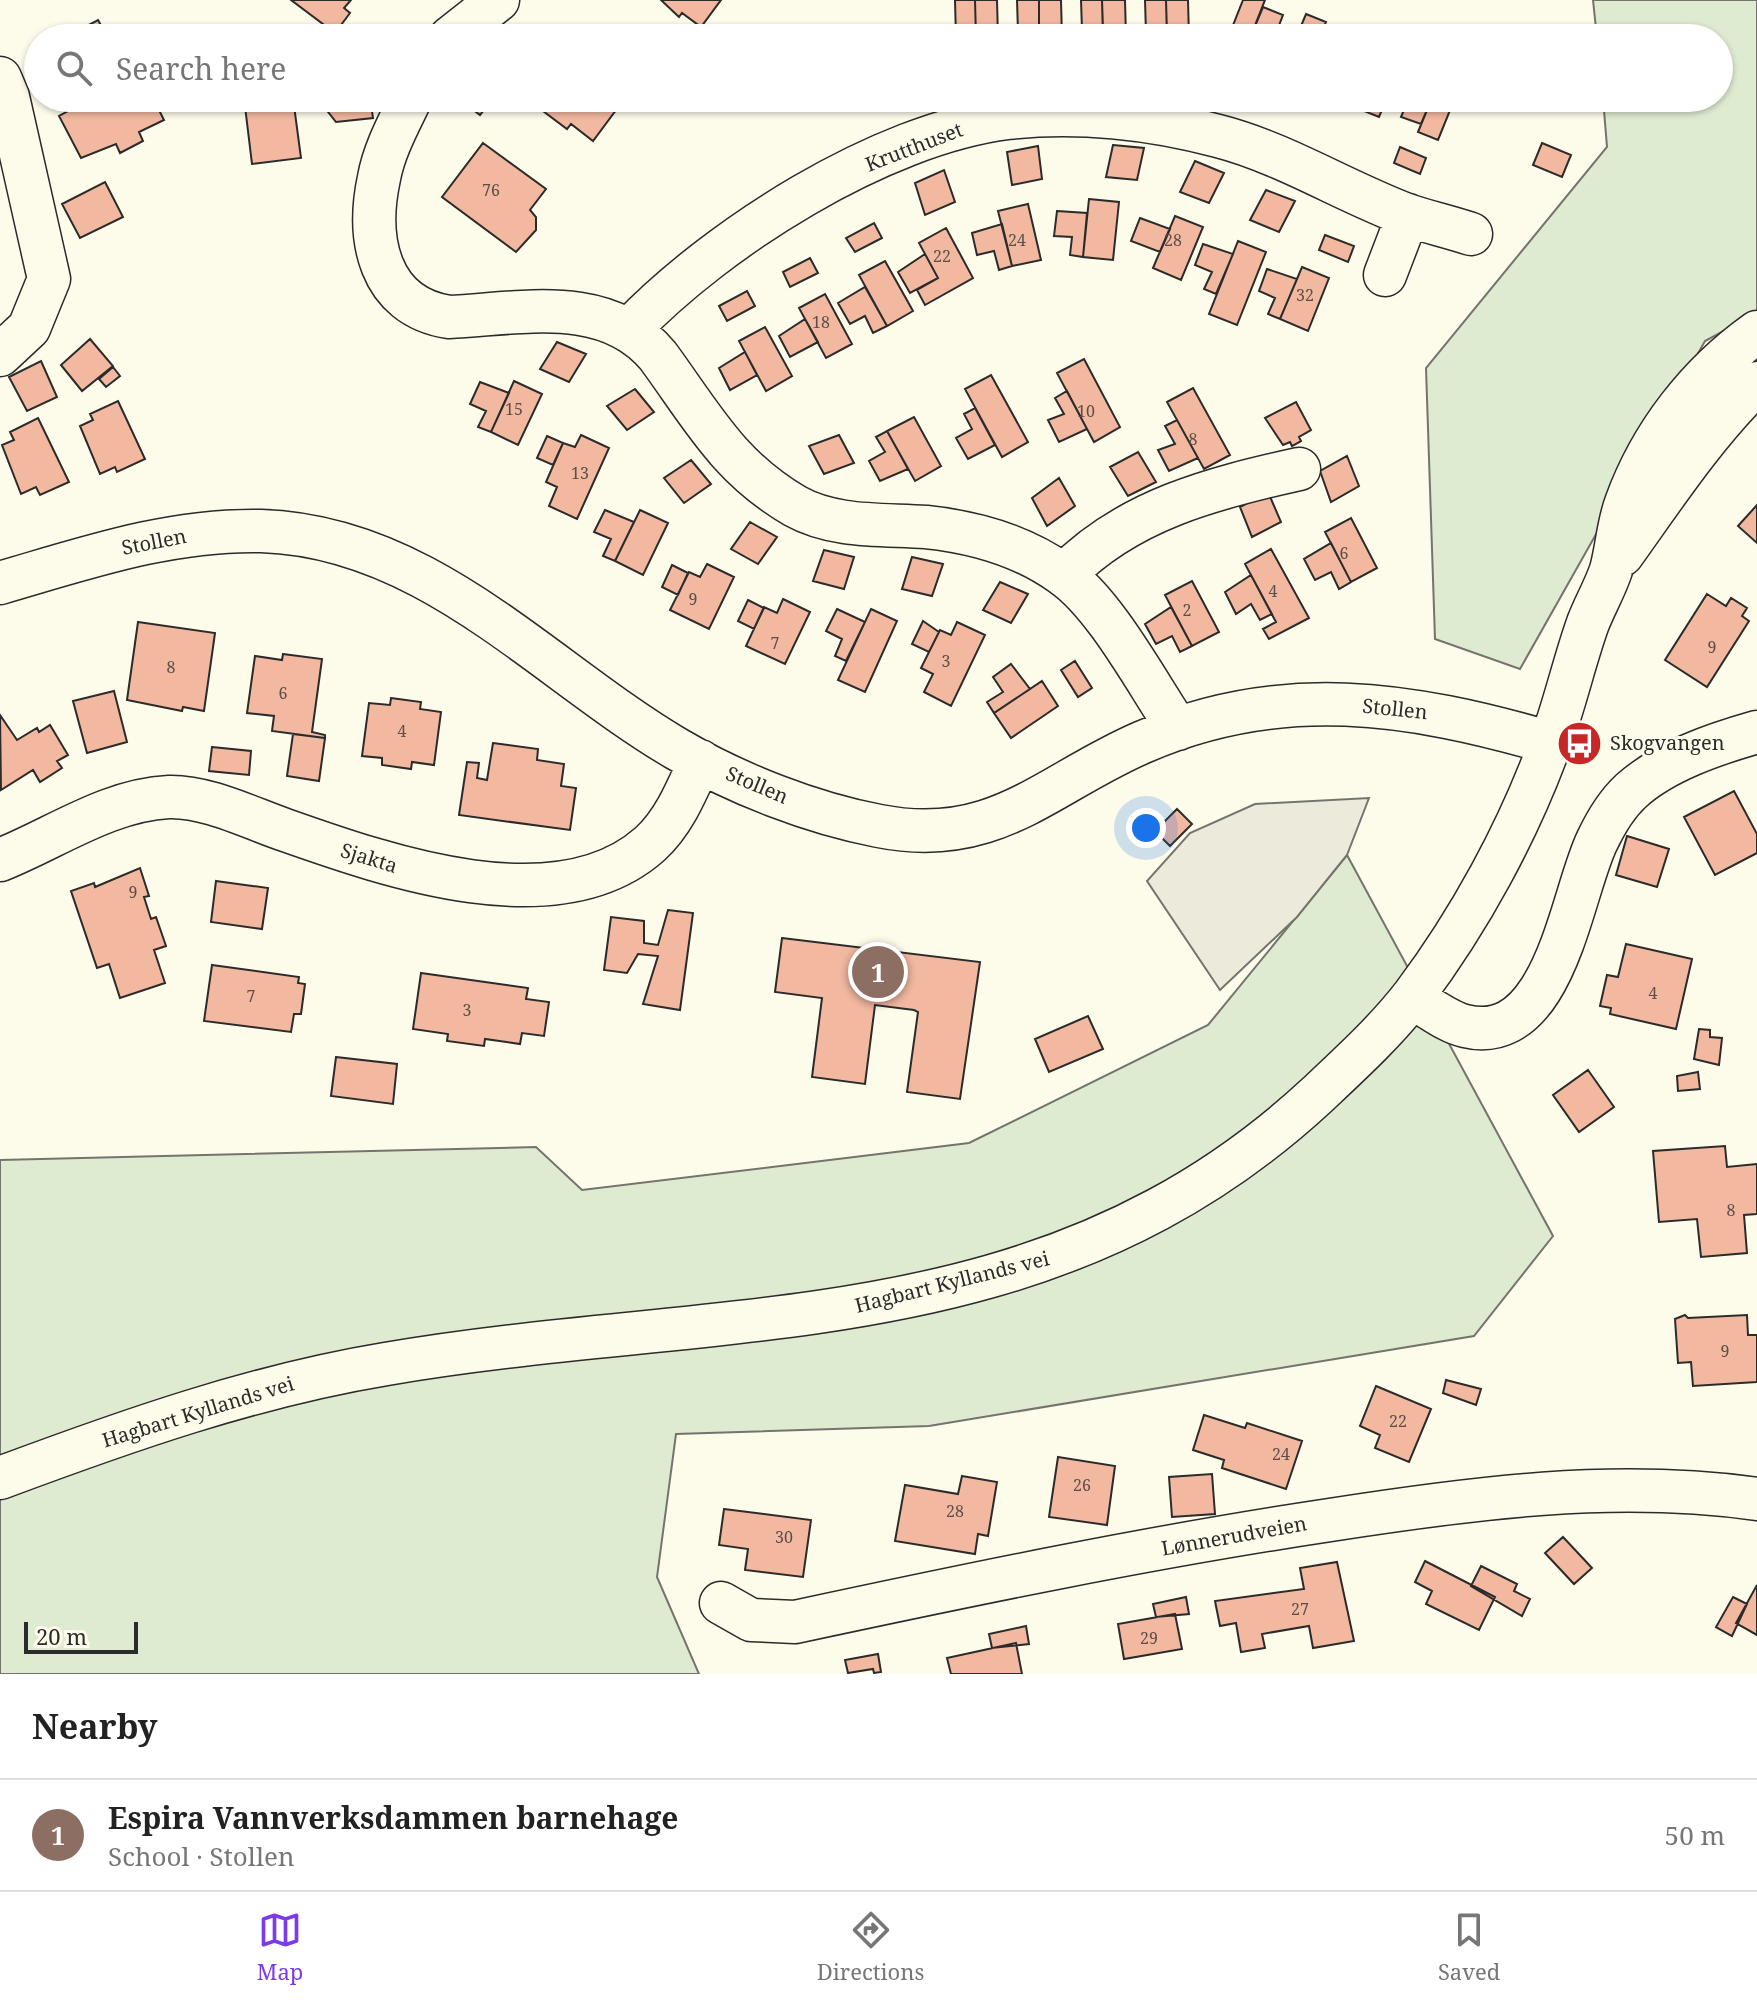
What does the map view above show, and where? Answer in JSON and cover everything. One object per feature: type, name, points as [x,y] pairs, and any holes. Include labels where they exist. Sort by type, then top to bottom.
[{"type":"street","points":[[0,78],[8,97],[49,279],[29,328],[0,355]]},
{"type":"street","points":[[405,112],[379,175],[373,218],[377,246],[396,291],[421,310],[449,317],[571,310],[629,330],[645,340],[658,356],[737,465],[797,507],[827,518],[861,524],[975,535],[1014,548],[1064,575],[1105,620],[1178,729]]},
{"type":"street","name":"Krutthuset","points":[[629,330],[661,296],[714,254],[824,185],[879,158],[950,132],[1006,118],[1059,114],[1087,116],[1218,136],[1408,215],[1471,234]]},
{"type":"street","points":[[1385,275],[1408,215]]},
{"type":"street","name":"Hagbart Kyllands vei","points":[[0,1478],[161,1422],[284,1384],[467,1351],[749,1324],[873,1305],[970,1282],[1057,1257],[1110,1235],[1185,1197],[1272,1136],[1373,1041],[1412,998],[1473,906],[1522,812],[1551,743],[1589,621],[1610,572],[1625,504],[1661,431],[1697,384],[1757,332]]},
{"type":"street","name":"Hagbart Kyllands vei","points":[[1610,572],[1691,456],[1722,417],[1757,383]]},
{"type":"street","points":[[1064,575],[1088,550],[1151,512],[1244,482],[1299,469]]},
{"type":"street","name":"Stollen","points":[[0,583],[171,537],[264,531],[315,538],[363,551],[421,575],[471,604],[641,725],[700,761],[838,817],[885,828],[932,832],[1000,817],[1040,800],[1113,756],[1178,729],[1222,715],[1275,704],[1327,703],[1424,711],[1474,720],[1551,743]]},
{"type":"street","points":[[1412,998],[1463,1026],[1481,1028],[1500,1024],[1520,1012],[1538,995],[1555,968],[1596,842],[1631,791],[1693,754],[1756,735]]},
{"type":"street","name":"Sjakta","points":[[0,860],[113,808],[172,797],[208,804],[363,857],[438,878],[557,885],[619,866],[651,843],[674,814],[700,761]]},
{"type":"street","name":"Lønnerudveien","points":[[721,1603],[751,1620],[795,1622],[1127,1554],[1288,1526],[1524,1493],[1612,1489],[1699,1491],[1757,1499]]},
{"type":"green space","points":[[1593,0],[1757,0],[1757,313],[1705,341],[1520,669],[1435,639],[1426,368],[1607,147],[1604,112],[1733,112],[1733,24],[1596,24]]},
{"type":"green space","points":[[1347,855],[1553,1236],[1474,1336],[929,1426],[676,1434],[657,1577],[699,1674],[0,1674],[0,1160],[536,1147],[582,1190],[969,1143],[1208,1025]]},
{"type":"shaded area","points":[[1369,798],[1347,855],[1297,917],[1220,990],[1147,881],[1190,833],[1255,804]]},
{"type":"building","points":[[291,0],[351,0],[344,8],[350,13],[342,24],[323,24]]},
{"type":"building","points":[[661,0],[721,0],[703,24],[697,24],[682,13],[679,17]]},
{"type":"building","points":[[955,0],[975,0],[976,24],[956,24]]},
{"type":"building","points":[[975,0],[997,0],[998,24],[976,24]]},
{"type":"building","points":[[1017,0],[1039,0],[1039,24],[1018,24]]},
{"type":"building","points":[[1039,0],[1061,0],[1062,24],[1039,24]]},
{"type":"building","points":[[1081,0],[1102,0],[1103,24],[1082,24]]},
{"type":"building","points":[[1102,0],[1125,0],[1126,24],[1103,24]]},
{"type":"building","points":[[1145,0],[1166,0],[1167,24],[1146,24]]},
{"type":"building","points":[[1166,0],[1188,0],[1189,24],[1167,24]]},
{"type":"building","points":[[1243,0],[1265,0],[1256,24],[1234,24]]},
{"type":"building","points":[[1263,7],[1283,15],[1279,24],[1256,24]]},
{"type":"building","points":[[1306,14],[1326,22],[1325,24],[1302,24]]},
{"type":"building","points":[[66,112],[160,112],[164,120],[139,132],[143,141],[120,153],[116,144],[81,158],[59,116]]},
{"type":"building","points":[[246,112],[295,112],[301,158],[252,164]]},
{"type":"building","points":[[328,112],[372,112],[373,118],[336,122]]},
{"type":"building","points":[[544,112],[615,112],[593,141],[571,124],[567,129]]},
{"type":"building","points":[[1403,112],[1426,112],[1421,124],[1401,117]]},
{"type":"building","points":[[1426,112],[1449,112],[1438,140],[1418,132]]},
{"type":"building","points":[[483,143],[546,189],[530,210],[536,217],[536,230],[516,252],[442,197]]},
{"type":"building","points":[[1542,143],[1571,155],[1562,177],[1533,165]]},
{"type":"building","points":[[1113,145],[1144,148],[1137,180],[1106,177]]},
{"type":"building","points":[[1038,146],[1042,179],[1012,185],[1007,152]]},
{"type":"building","points":[[1400,147],[1426,158],[1420,174],[1394,163]]},
{"type":"building","points":[[1195,161],[1224,173],[1209,203],[1180,192]]},
{"type":"building","points":[[944,170],[955,202],[925,215],[915,183]]},
{"type":"building","points":[[105,182],[123,217],[80,238],[62,204]]},
{"type":"building","points":[[1266,190],[1295,201],[1279,232],[1250,220]]},
{"type":"building","points":[[1089,199],[1119,202],[1113,260],[1083,257]]},
{"type":"building","points":[[1028,204],[1041,260],[1012,266],[998,211]]},
{"type":"building","points":[[1057,211],[1087,213],[1083,257],[1070,255],[1072,237],[1054,236]]},
{"type":"building","points":[[1175,216],[1203,227],[1181,280],[1153,268]]},
{"type":"building","points":[[1140,218],[1170,229],[1160,252],[1131,241]]},
{"type":"building","points":[[874,223],[882,238],[855,252],[846,238]]},
{"type":"building","points":[[1002,224],[1012,266],[999,270],[994,251],[977,255],[972,233]]},
{"type":"building","points":[[946,228],[973,278],[925,305],[917,290],[938,278],[919,243]]},
{"type":"building","points":[[1325,235],[1354,246],[1348,262],[1319,250]]},
{"type":"building","points":[[1238,241],[1266,252],[1237,325],[1209,314]]},
{"type":"building","points":[[1203,244],[1233,254],[1216,294],[1204,289],[1212,272],[1195,265]]},
{"type":"building","points":[[925,254],[938,278],[910,293],[898,272]]},
{"type":"building","points":[[810,258],[818,273],[790,287],[783,272]]},
{"type":"building","points":[[885,261],[913,311],[887,326],[859,275]]},
{"type":"building","points":[[1302,267],[1329,278],[1308,331],[1280,319]]},
{"type":"building","points":[[1267,269],[1297,279],[1280,319],[1268,314],[1275,298],[1259,291]]},
{"type":"building","points":[[865,287],[887,326],[873,333],[865,316],[850,324],[838,303]]},
{"type":"building","points":[[747,291],[755,306],[727,321],[719,306]]},
{"type":"building","points":[[825,294],[852,344],[826,358],[799,308]]},
{"type":"building","points":[[805,319],[818,342],[790,357],[779,336]]},
{"type":"building","points":[[765,327],[792,376],[766,391],[739,341]]},
{"type":"building","points":[[90,339],[113,366],[82,391],[61,365]]},
{"type":"building","points":[[557,342],[586,354],[569,382],[540,369]]},
{"type":"building","points":[[745,352],[757,375],[730,390],[719,368]]},
{"type":"building","points":[[1084,359],[1120,427],[1094,442],[1057,373]]},
{"type":"building","points":[[41,361],[57,397],[27,411],[9,377]]},
{"type":"building","points":[[113,367],[120,376],[106,387],[99,379]]},
{"type":"building","points":[[991,375],[1028,442],[1002,457],[965,389]]},
{"type":"building","points":[[514,381],[542,394],[518,445],[491,432]]},
{"type":"building","points":[[480,382],[509,393],[491,432],[478,427],[486,411],[470,404]]},
{"type":"building","points":[[1193,388],[1230,455],[1204,469],[1167,402]]},
{"type":"building","points":[[635,389],[654,412],[627,430],[607,406]]},
{"type":"building","points":[[1067,391],[1087,429],[1059,442],[1048,420],[1064,414],[1055,398]]},
{"type":"building","points":[[118,401],[145,459],[117,472],[115,467],[100,474],[80,426],[93,420],[90,414]]},
{"type":"building","points":[[1296,402],[1311,430],[1292,446],[1290,442],[1283,445],[1265,418]]},
{"type":"building","points":[[975,408],[995,445],[968,459],[956,438],[972,429],[964,414]]},
{"type":"building","points":[[914,417],[941,466],[915,481],[887,431]]},
{"type":"building","points":[[38,418],[69,482],[40,495],[36,487],[21,494],[2,445],[14,440],[10,432]]},
{"type":"building","points":[[1177,420],[1198,458],[1169,471],[1158,450],[1175,444],[1165,426]]},
{"type":"building","points":[[887,431],[908,469],[880,481],[869,461],[885,452],[876,437]]},
{"type":"building","points":[[581,435],[609,448],[577,519],[549,506],[557,487],[546,482],[563,443],[575,447]]},
{"type":"building","points":[[839,435],[854,463],[824,474],[809,446]]},
{"type":"building","points":[[547,436],[563,443],[553,465],[537,458]]},
{"type":"building","points":[[1138,452],[1156,482],[1128,496],[1110,467]]},
{"type":"building","points":[[1347,456],[1359,486],[1331,502],[1320,471]]},
{"type":"building","points":[[691,460],[711,484],[684,503],[664,478]]},
{"type":"building","points":[[1059,478],[1075,506],[1047,526],[1032,498]]},
{"type":"building","points":[[1268,492],[1281,522],[1252,537],[1240,507]]},
{"type":"building","points":[[1757,505],[1757,543],[1738,526]]},
{"type":"building","points":[[605,510],[634,522],[615,561],[603,556],[611,539],[594,532]]},
{"type":"building","points":[[640,510],[668,523],[643,575],[615,561]]},
{"type":"building","points":[[1351,518],[1377,568],[1351,582],[1325,532]]},
{"type":"building","points":[[750,522],[777,537],[758,564],[731,549]]},
{"type":"building","points":[[1331,543],[1351,582],[1339,589],[1331,572],[1315,580],[1304,559]]},
{"type":"building","points":[[1271,549],[1309,618],[1269,639],[1263,629],[1276,622],[1245,564]]},
{"type":"building","points":[[824,550],[854,557],[844,589],[813,581]]},
{"type":"building","points":[[912,557],[943,564],[932,596],[902,589]]},
{"type":"building","points":[[707,564],[734,577],[709,629],[670,610],[689,572],[700,577]]},
{"type":"building","points":[[672,565],[688,573],[678,595],[662,587]]},
{"type":"building","points":[[1251,575],[1272,614],[1260,620],[1251,604],[1236,614],[1225,592]]},
{"type":"building","points":[[1192,581],[1219,632],[1192,646],[1165,595]]},
{"type":"building","points":[[1000,582],[1028,594],[1011,623],[983,610]]},
{"type":"building","points":[[1707,594],[1726,606],[1731,598],[1747,608],[1742,616],[1749,621],[1707,687],[1665,660]]},
{"type":"building","points":[[783,599],[810,612],[785,664],[746,646],[764,607],[777,613]]},
{"type":"building","points":[[748,600],[764,608],[754,629],[738,621]]},
{"type":"building","points":[[1171,607],[1192,646],[1180,652],[1172,636],[1156,644],[1145,624]]},
{"type":"building","points":[[837,609],[865,622],[846,661],[835,656],[842,639],[826,631]]},
{"type":"building","points":[[871,609],[897,621],[865,692],[838,680]]},
{"type":"building","points":[[923,621],[939,632],[929,652],[912,644]]},
{"type":"building","points":[[138,622],[215,633],[204,711],[183,707],[182,711],[127,700]]},
{"type":"building","points":[[957,622],[985,635],[951,706],[924,692],[933,674],[921,668],[940,630],[951,635]]},
{"type":"building","points":[[283,654],[322,659],[312,732],[325,735],[325,738],[272,731],[274,716],[247,713],[255,656],[282,660]]},
{"type":"building","points":[[1075,661],[1092,688],[1078,697],[1061,670]]},
{"type":"building","points":[[1011,664],[1030,689],[994,713],[987,702],[1003,692],[993,677]]},
{"type":"building","points":[[1042,681],[1058,706],[1011,738],[994,713]]},
{"type":"building","points":[[114,691],[127,742],[87,753],[73,701]]},
{"type":"building","points":[[391,698],[421,702],[420,709],[441,712],[434,765],[412,762],[411,769],[382,765],[382,758],[362,756],[369,703],[390,705]]},
{"type":"building","points":[[0,715],[17,740],[37,728],[39,732],[50,725],[68,755],[57,761],[62,768],[40,782],[33,770],[1,790]]},
{"type":"building","points":[[293,734],[325,738],[319,781],[287,776]]},
{"type":"building","points":[[493,743],[538,749],[537,760],[564,764],[561,786],[576,788],[570,830],[459,815],[467,762],[479,763],[477,778],[487,780]]},
{"type":"building","points":[[212,747],[251,751],[249,775],[209,771]]},
{"type":"building","points":[[1734,791],[1757,834],[1757,853],[1715,875],[1684,817]]},
{"type":"building","points":[[1177,809],[1192,824],[1170,846],[1155,831]]},
{"type":"building","points":[[1627,836],[1669,849],[1657,887],[1616,875]]},
{"type":"building","points":[[140,868],[149,896],[144,897],[151,919],[156,917],[166,946],[154,950],[165,983],[120,998],[109,964],[97,968],[71,891],[94,883],[95,887]]},
{"type":"building","points":[[216,881],[268,888],[262,929],[211,922]]},
{"type":"building","points":[[668,910],[693,913],[680,1010],[643,1004],[658,956],[638,954],[627,973],[604,970],[611,917],[644,921],[644,943],[658,945]]},
{"type":"building","points":[[782,938],[980,962],[960,1099],[907,1092],[918,1012],[914,1010],[875,1005],[865,1084],[812,1077],[822,998],[775,992]]},
{"type":"building","points":[[1626,944],[1692,959],[1676,1029],[1610,1014],[1611,1008],[1600,1006],[1607,975],[1618,977]]},
{"type":"building","points":[[212,965],[299,977],[298,983],[305,984],[301,1014],[294,1014],[291,1032],[204,1021]]},
{"type":"building","points":[[421,973],[528,988],[526,999],[549,1002],[544,1036],[522,1033],[520,1044],[485,1039],[484,1046],[447,1041],[448,1034],[413,1029]]},
{"type":"building","points":[[1088,1016],[1103,1049],[1049,1072],[1035,1039]]},
{"type":"building","points":[[1699,1029],[1710,1030],[1710,1037],[1722,1038],[1719,1065],[1694,1059]]},
{"type":"building","points":[[336,1057],[397,1064],[393,1104],[331,1096]]},
{"type":"building","points":[[1588,1070],[1614,1107],[1579,1132],[1553,1095]]},
{"type":"building","points":[[1698,1072],[1700,1089],[1678,1091],[1677,1076]]},
{"type":"building","points":[[1725,1146],[1727,1167],[1757,1164],[1757,1214],[1744,1215],[1747,1253],[1701,1257],[1697,1219],[1659,1222],[1653,1151]]},
{"type":"building","points":[[1685,1315],[1688,1318],[1747,1315],[1748,1335],[1757,1335],[1757,1382],[1693,1386],[1691,1362],[1678,1363],[1675,1319]]},
{"type":"building","points":[[1446,1380],[1481,1389],[1476,1405],[1443,1393]]},
{"type":"building","points":[[1376,1386],[1431,1409],[1409,1462],[1375,1448],[1380,1435],[1360,1426]]},
{"type":"building","points":[[1204,1415],[1245,1428],[1247,1423],[1302,1441],[1286,1489],[1222,1468],[1224,1460],[1193,1450]]},
{"type":"building","points":[[1058,1457],[1115,1466],[1107,1525],[1049,1517]]},
{"type":"building","points":[[1212,1474],[1215,1514],[1172,1517],[1169,1477]]},
{"type":"building","points":[[962,1476],[997,1482],[988,1536],[978,1534],[975,1554],[895,1541],[905,1485],[958,1494]]},
{"type":"building","points":[[724,1509],[811,1520],[803,1577],[745,1570],[748,1549],[719,1545]]},
{"type":"building","points":[[1563,1537],[1592,1568],[1574,1584],[1545,1553]]},
{"type":"building","points":[[1425,1561],[1495,1597],[1479,1630],[1426,1604],[1432,1591],[1415,1582]]},
{"type":"building","points":[[1337,1562],[1354,1641],[1313,1648],[1309,1626],[1262,1634],[1265,1648],[1241,1652],[1236,1623],[1220,1626],[1215,1601],[1304,1589],[1300,1568]]},
{"type":"building","points":[[1481,1566],[1517,1584],[1514,1591],[1530,1599],[1522,1616],[1471,1586]]},
{"type":"building","points":[[1757,1585],[1757,1635],[1736,1623]]},
{"type":"building","points":[[1186,1597],[1189,1614],[1156,1617],[1153,1604]]},
{"type":"building","points":[[1733,1597],[1747,1604],[1732,1636],[1716,1627]]},
{"type":"building","points":[[1175,1614],[1182,1649],[1124,1659],[1118,1624]]},
{"type":"building","points":[[1026,1626],[1029,1644],[992,1648],[989,1634]]},
{"type":"building","points":[[1016,1643],[1022,1674],[951,1674],[947,1658]]},
{"type":"building","points":[[878,1654],[881,1672],[874,1673],[873,1669],[848,1673],[845,1660]]},
{"type":"place","name":"Skogvangen","points":[[1579,743]]},
{"type":"place","name":"Espira Vannverksdammen barnehage","points":[[878,972]]}]
